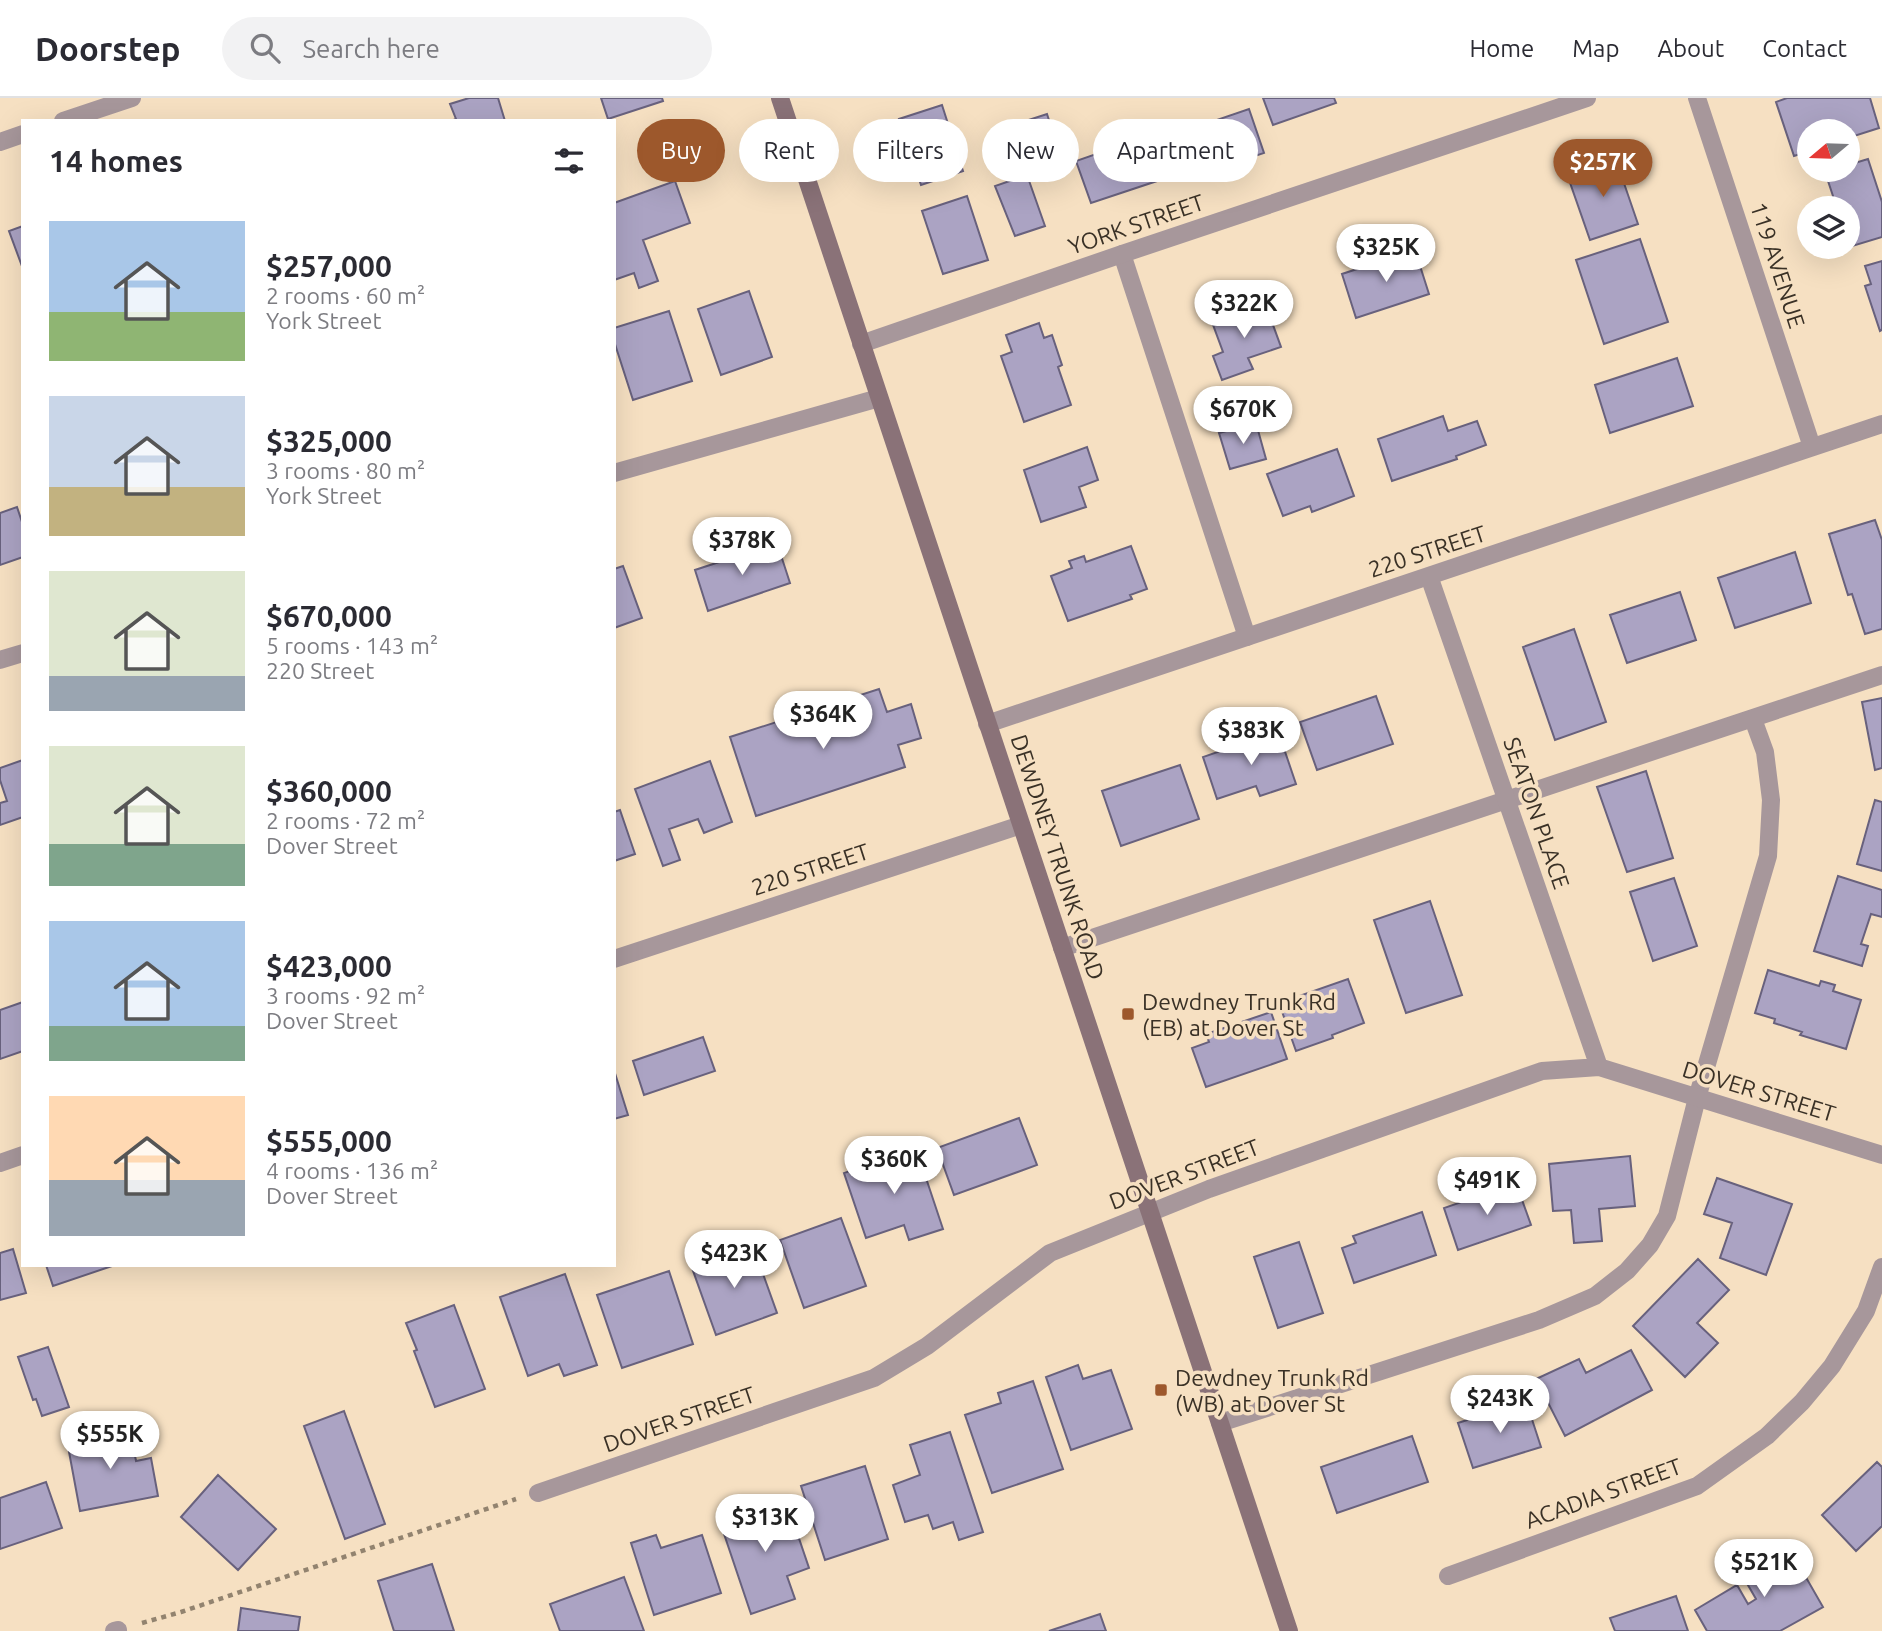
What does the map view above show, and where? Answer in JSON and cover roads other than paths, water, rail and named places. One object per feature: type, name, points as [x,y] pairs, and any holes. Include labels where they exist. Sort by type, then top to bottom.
[{"type":"main road","name":"DEWDNEY TRUNK ROAD","points":[[780,98],[1289,1631]]},
{"type":"street","points":[[69,119],[132,98]]},
{"type":"street","name":"YORK STREET","points":[[861,344],[1587,98]]},
{"type":"street","name":"119 AVENUE","points":[[1697,98],[1812,447]]},
{"type":"street","points":[[0,142],[21,135]]},
{"type":"street","points":[[1122,254],[1247,637]]},
{"type":"street","points":[[616,472],[879,398]]},
{"type":"street","name":"220 STREET","points":[[988,724],[1882,424]]},
{"type":"street","name":"SEATON PLACE","points":[[1429,576],[1599,1067]]},
{"type":"street","points":[[0,660],[21,654]]},
{"type":"street","points":[[1062,948],[1882,675]]},
{"type":"street","points":[[1220,1423],[1539,1320],[1595,1296],[1627,1271],[1650,1245],[1667,1216],[1697,1098],[1768,856],[1771,800],[1765,752],[1753,719]]},
{"type":"street","name":"220 STREET","points":[[616,958],[1021,825]]},
{"type":"street","name":"DOVER STREET","points":[[538,1493],[874,1378],[927,1346],[1050,1253],[1149,1212],[1542,1071],[1599,1067],[1882,1155]]},
{"type":"street","points":[[0,1163],[21,1156]]},
{"type":"street","name":"ACADIA STREET","points":[[1448,1576],[1697,1486],[1707,1479],[1767,1436],[1832,1366],[1866,1311],[1882,1267]]},
{"type":"place","name":"Dewdney Trunk Rd (EB) at Dover St","points":[[1128,1014]]},
{"type":"place","name":"Dewdney Trunk Rd (WB) at Dover St","points":[[1161,1390]]}]
